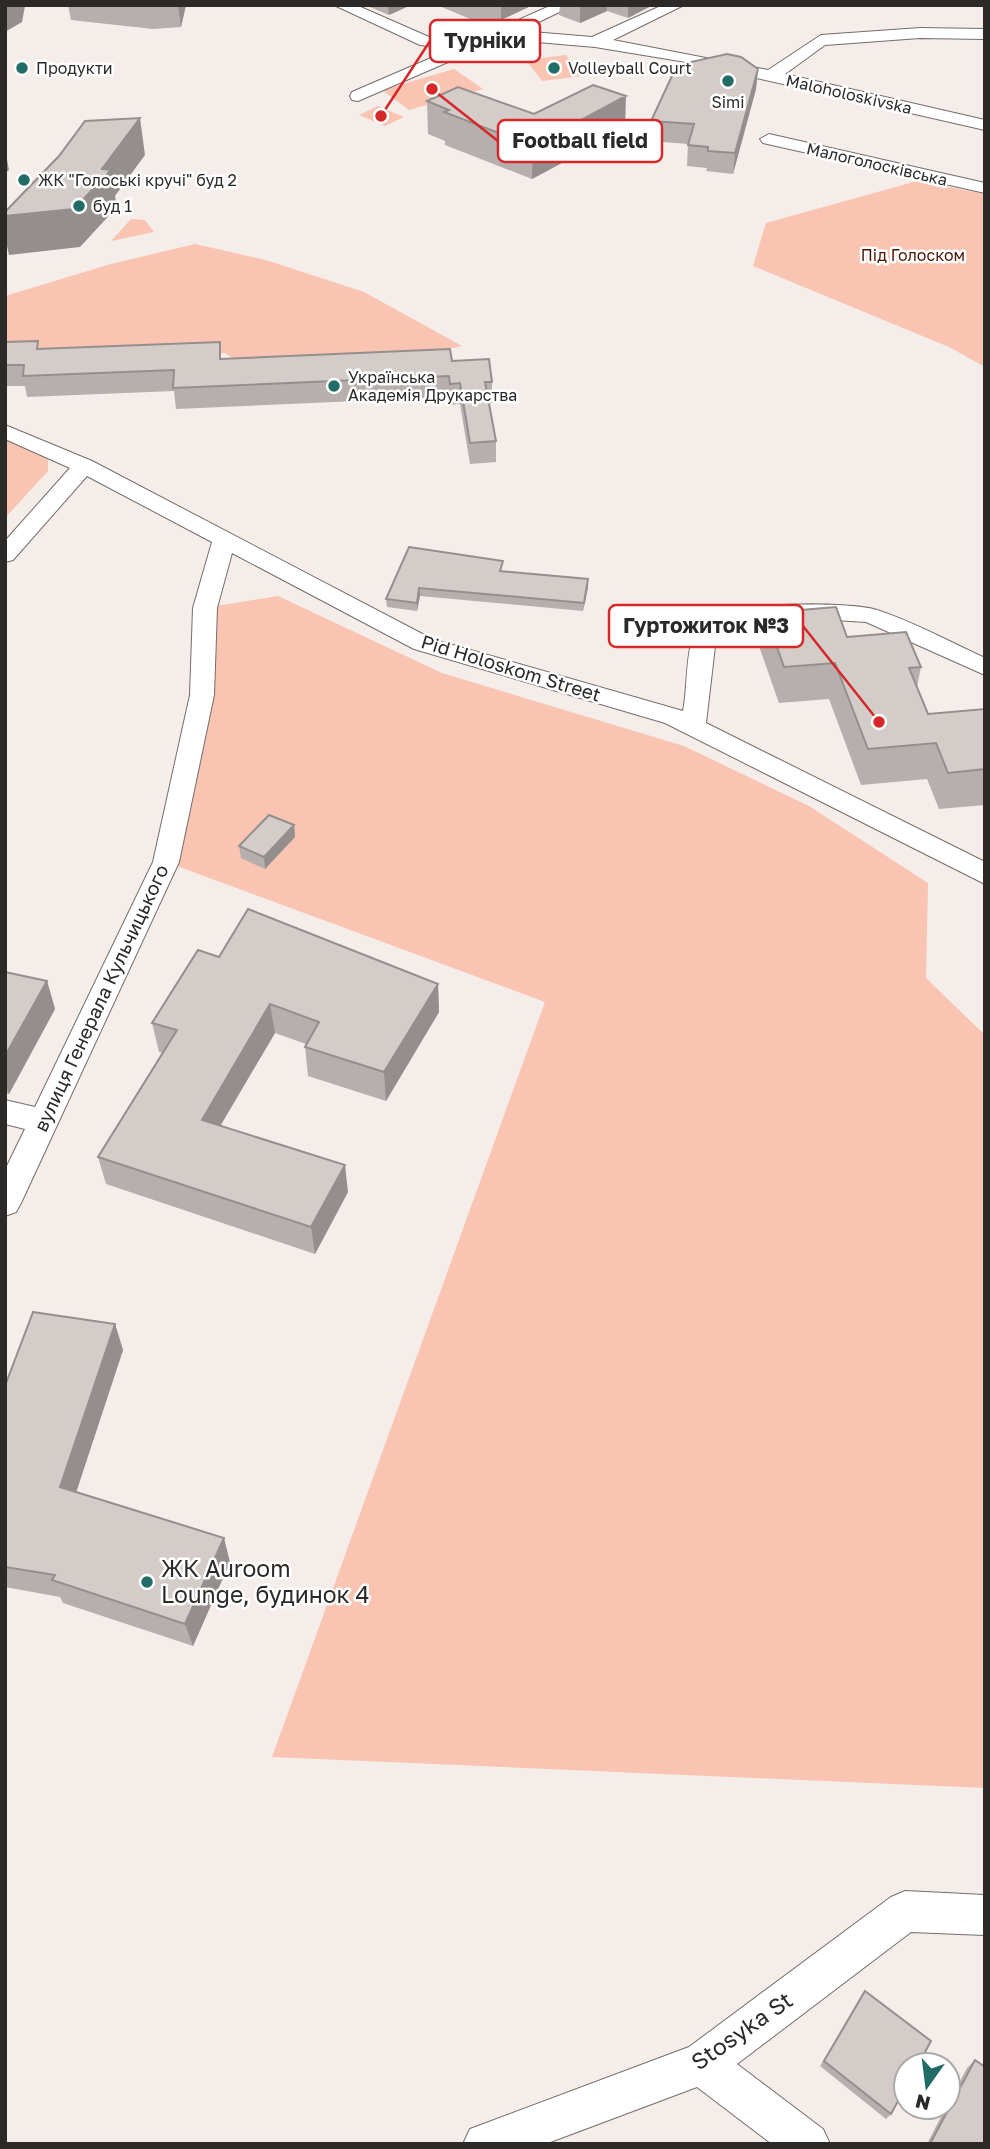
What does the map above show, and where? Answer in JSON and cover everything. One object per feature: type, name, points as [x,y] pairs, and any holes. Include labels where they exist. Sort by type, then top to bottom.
[{"type":"street","points":[[342,5],[426,42],[472,46]]},
{"type":"street","points":[[358,96],[503,35],[566,5]]},
{"type":"street","points":[[597,41],[676,5]]},
{"type":"street","name":"Maloholoskivska","points":[[771,76],[821,40],[920,33],[985,34]]},
{"type":"street","points":[[503,35],[568,37],[597,41],[771,76]]},
{"type":"street","name":"Maloholoskivska","points":[[771,76],[985,125]]},
{"type":"street","name":"Малоголосківська","points":[[769,139],[985,188]]},
{"type":"street","name":"Pid Holoskom Street","points":[[5,431],[84,466],[423,644],[693,725],[985,874]]},
{"type":"street","points":[[5,555],[84,466]]},
{"type":"street","name":"вулиця Генерала Кульчицького","points":[[5,1203],[166,862],[202,695],[205,608],[224,541]]},
{"type":"street","points":[[693,725],[700,689],[704,638],[712,625],[723,618],[803,611],[870,615],[985,667]]},
{"type":"street","points":[[5,1112],[44,1121]]},
{"type":"street","name":"Stosyka St","points":[[485,2144],[702,2064],[905,1911],[985,1915]]},
{"type":"street","points":[[702,2064],[808,2144]]},
{"type":"green space","name":"Volleyball Court","points":[[566,55],[582,76],[542,81],[526,60]]},
{"type":"green space","points":[[454,69],[483,89],[409,110],[382,90]]},
{"type":"green space","points":[[378,106],[404,117],[385,126],[359,115]]},
{"type":"green space","name":"Під Голоском","points":[[917,181],[985,194],[985,367],[949,347],[753,266],[766,223]]},
{"type":"green space","points":[[131,219],[145,220],[154,232],[111,241]]},
{"type":"green space","points":[[195,244],[266,260],[364,292],[462,346],[400,360],[245,367],[225,353],[5,361],[5,296],[111,264]]},
{"type":"green space","points":[[5,439],[48,459],[48,471],[5,518]]},
{"type":"green space","points":[[278,596],[442,673],[684,746],[809,806],[928,883],[926,978],[985,1035],[985,1788],[272,1757],[545,1002],[166,862],[206,701],[205,608]]},
{"type":"building","points":[[727,54],[741,57],[758,69],[735,153],[708,151],[708,147],[688,145],[694,124],[651,121],[677,65]]},
{"type":"building","points":[[593,85],[626,96],[533,146],[444,112],[449,110],[427,101],[458,87],[534,114]]},
{"type":"building","points":[[140,118],[102,169],[111,170],[74,209],[5,216],[5,212],[59,156],[85,121]]},
{"type":"building","points":[[38,341],[37,349],[220,342],[220,359],[450,349],[452,361],[489,359],[492,382],[485,382],[496,441],[470,443],[460,383],[450,384],[449,376],[173,388],[174,370],[23,376],[24,365],[5,365],[5,342]]},
{"type":"building","points":[[409,547],[503,561],[500,571],[588,579],[584,603],[419,588],[417,603],[386,599]]},
{"type":"building","points":[[836,607],[847,637],[906,632],[921,667],[909,668],[928,714],[985,709],[985,769],[948,773],[936,743],[868,749],[835,663],[784,667],[765,613]]},
{"type":"building","points":[[269,815],[294,825],[264,857],[239,846]]},
{"type":"building","points":[[248,909],[438,984],[384,1072],[305,1047],[319,1022],[270,1004],[202,1120],[345,1165],[311,1227],[98,1157],[177,1030],[152,1023],[198,950],[219,957]]},
{"type":"building","points":[[5,972],[47,981],[5,1056]]},
{"type":"building","points":[[33,1312],[115,1324],[60,1487],[224,1538],[185,1624],[52,1580],[55,1575],[5,1567],[5,1386]]},
{"type":"building","points":[[865,1991],[931,2041],[926,2051],[892,2051],[891,2114],[824,2061]]},
{"type":"building","points":[[975,2060],[985,2067],[985,2144],[934,2144],[931,2142],[942,2121],[962,2121],[962,2084]]},
{"type":"place","name":"Продукти","points":[[22,68]]},
{"type":"place","name":"Volleyball Court","points":[[554,68]]},
{"type":"place","name":"Simi","points":[[728,81]]},
{"type":"place","name":"Football field","points":[[432,89]]},
{"type":"place","name":"Турніки","points":[[381,116]]},
{"type":"place","name":"ЖК \"Голоські кручі\" буд 2","points":[[24,180]]},
{"type":"place","name":"буд 1","points":[[79,206]]},
{"type":"place","name":"Українська Академія Друкарства","points":[[334,386]]},
{"type":"place","name":"Гуртожиток №3","points":[[879,722]]},
{"type":"place","name":"ЖК Auroom Lounge, будинок 4","points":[[147,1582]]}]
